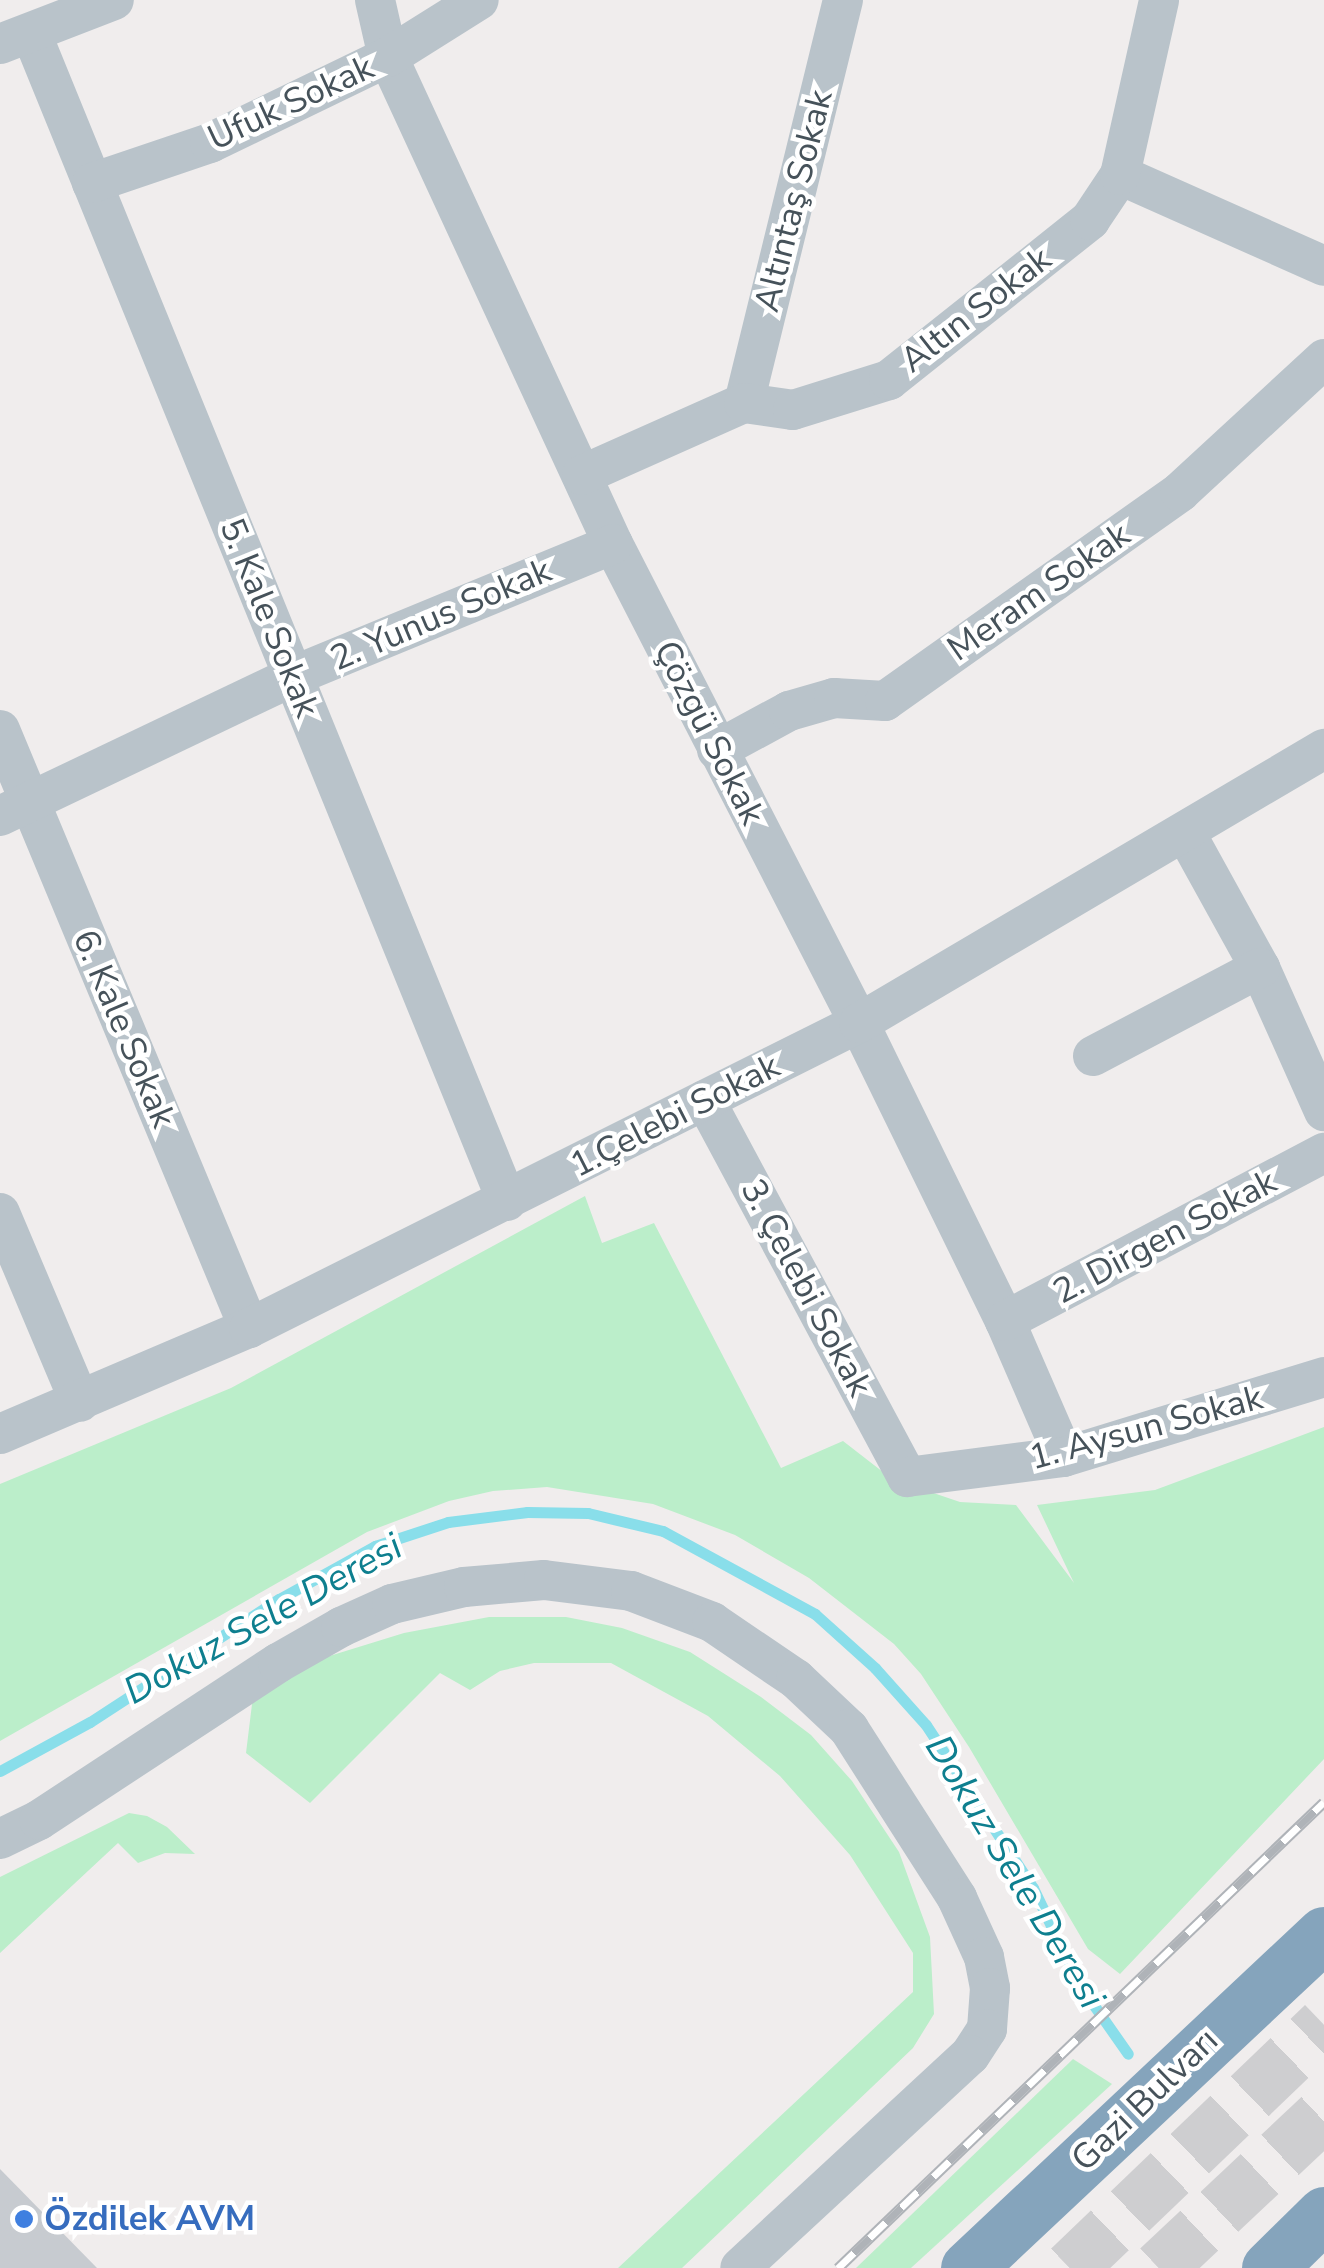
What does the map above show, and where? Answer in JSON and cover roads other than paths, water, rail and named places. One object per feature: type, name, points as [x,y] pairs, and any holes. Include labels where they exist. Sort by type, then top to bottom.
[{"type":"highway","name":"Gazi Bulvarı","points":[[968,2268],[1324,1934]]},
{"type":"highway","points":[[1270,2268],[1324,2214]]},
{"type":"street","points":[[16,39],[114,0]]},
{"type":"street","name":"Çözgü Sokak","points":[[375,0],[388,57],[613,544],[859,1023],[1006,1321],[1064,1457]]},
{"type":"street","name":"Ufuk Sokak","points":[[92,184],[210,143],[388,57],[479,0]]},
{"type":"street","name":"Altıntaş Sokak","points":[[744,403],[843,0]]},
{"type":"street","name":"Altın Sokak","points":[[744,403],[793,410],[889,380],[1090,220],[1120,175],[1160,0]]},
{"type":"street","name":"5. Kale Sokak","points":[[16,39],[92,184],[507,1201]]},
{"type":"street","points":[[1120,175],[1324,266]]},
{"type":"street","name":"Meram Sokak","points":[[718,750],[804,707],[834,698],[885,702],[1180,492],[1324,359]]},
{"type":"street","points":[[582,474],[744,403]]},
{"type":"street","name":"2. Yunus Sokak","points":[[15,809],[293,676],[613,544]]},
{"type":"street","name":"6. Kale Sokak","points":[[0,730],[15,809],[248,1328]]},
{"type":"street","name":"1.Çelebi Sokak","points":[[0,1434],[248,1328],[859,1023],[1324,749]]},
{"type":"street","points":[[1185,832],[1260,968],[1324,1111]]},
{"type":"street","points":[[1094,1056],[1260,968]]},
{"type":"street","name":"3. Çelebi Sokak","points":[[705,1100],[907,1477]]},
{"type":"street","name":"2. Dirgen Sokak","points":[[1006,1321],[1324,1154]]},
{"type":"street","points":[[0,1212],[80,1402]]},
{"type":"street","name":"1. Aysun Sokak","points":[[907,1477],[1064,1457],[1324,1378]]},
{"type":"street","points":[[0,1839],[56,1810],[278,1663],[340,1626],[392,1604],[464,1587],[544,1580],[631,1591],[712,1622],[796,1679],[849,1729],[957,1898],[984,1957],[990,1988],[987,2028],[970,2056],[740,2268]]},
{"type":"waterway","name":"Dokuz Sele Deresi","points":[[0,1771],[90,1722],[279,1599],[375,1546],[448,1522],[527,1512],[588,1513],[663,1531],[815,1614],[875,1668],[926,1725],[1033,1888],[1079,1984],[1128,2054]]},
{"type":"tunnel","points":[[1070,2268],[1324,2024]]},
{"type":"tunnel","points":[[1159,2268],[1324,2113]]},
{"type":"railway","points":[[838,2268],[1324,1802]]},
{"type":"place","name":"Özdilek AVM","points":[[24,2219]]}]
